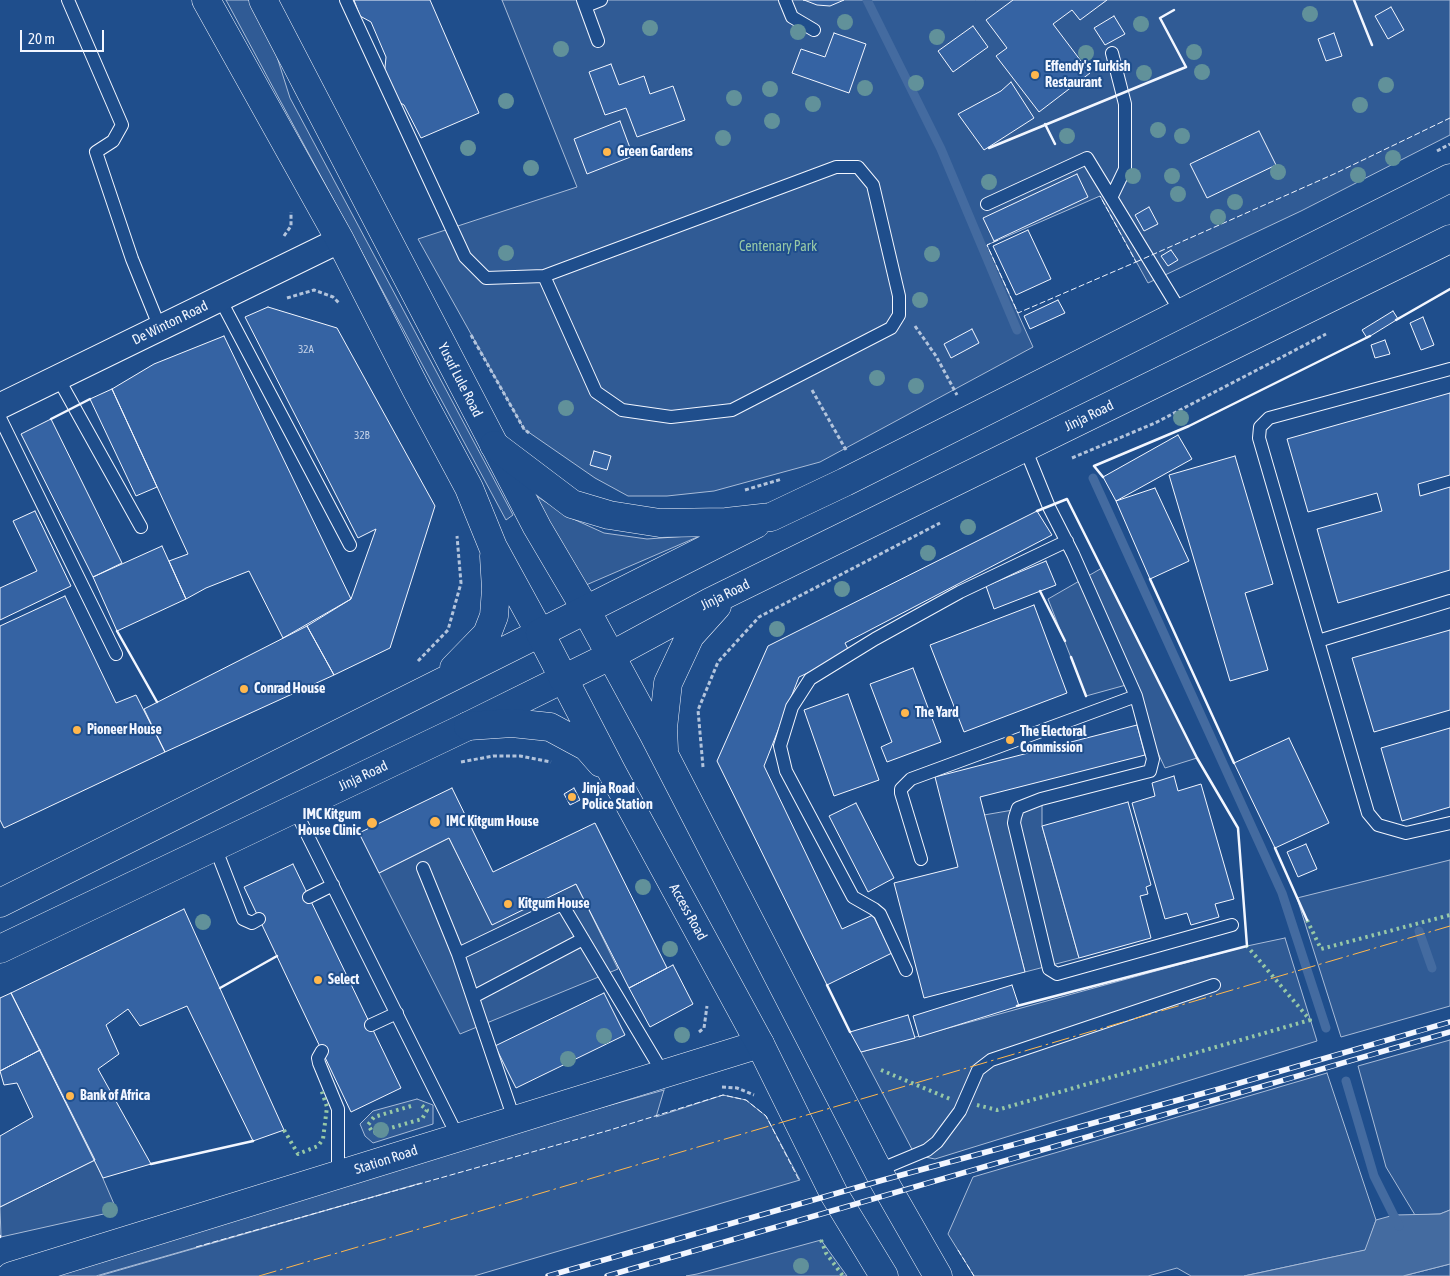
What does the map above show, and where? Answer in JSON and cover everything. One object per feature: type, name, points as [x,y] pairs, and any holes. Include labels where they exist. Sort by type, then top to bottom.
[{"type":"main road","points":[[206,0],[340,240],[469,488],[494,547],[496,589],[494,616],[487,634],[436,685]]},
{"type":"main road","name":"Yusuf Lule Road","points":[[263,0],[537,527],[612,656],[665,757]]},
{"type":"main road","points":[[0,904],[771,517],[1182,314],[1450,178]]},
{"type":"main road","name":"Jinja Road","points":[[0,950],[612,656],[727,594],[1450,239]]},
{"type":"main road","points":[[494,445],[572,504],[609,515],[660,523],[726,522],[771,517]]},
{"type":"main road","name":"Access Road","points":[[494,547],[612,772],[760,1044],[834,1194],[884,1276]]},
{"type":"main road","points":[[727,594],[690,636],[668,683],[663,728],[665,757],[879,1170],[938,1276]]},
{"type":"main road","points":[[468,726],[512,723],[550,727],[587,747],[612,772]]},
{"type":"main road","name":"Station Road","points":[[11,1276],[760,1044]]},
{"type":"street","name":"De Winton Road","points":[[0,406],[340,240]]},
{"type":"lane","points":[[68,0],[122,125],[113,141],[96,152],[132,259],[160,328]]},
{"type":"lane","points":[[346,0],[452,232],[465,257],[486,278],[544,276],[836,167],[858,167],[873,185],[899,296],[899,315],[891,328],[732,410],[671,417],[622,410],[596,392],[544,276]]},
{"type":"lane","points":[[598,41],[585,3],[601,0]]},
{"type":"lane","points":[[785,0],[792,17],[814,30]]},
{"type":"lane","points":[[1112,53],[1125,104],[1125,169],[1112,196]]},
{"type":"lane","points":[[987,204],[1087,158],[1112,196],[1182,314]]},
{"type":"lane","points":[[220,299],[350,545]]},
{"type":"lane","points":[[1450,369],[1269,418],[1260,427],[1259,438],[1368,813],[1378,825],[1406,833],[1450,823]]},
{"type":"lane","points":[[58,378],[141,526]]},
{"type":"lane","points":[[0,418],[116,654]]},
{"type":"lane","points":[[1025,448],[1049,507],[1067,541],[1136,696],[1153,760],[1150,771],[1041,799],[1018,808],[1014,824],[1049,968],[1058,974],[1232,925]]},
{"type":"lane","points":[[906,970],[880,914],[853,897],[786,771],[780,746],[792,707],[810,679],[875,639],[960,592],[1067,541]]},
{"type":"lane","points":[[1318,641],[1450,601]]},
{"type":"lane","points":[[921,859],[901,793],[901,789],[910,779],[1136,696]]},
{"type":"lane","points":[[294,808],[458,1137]]},
{"type":"lane","points":[[215,847],[243,919],[252,923],[259,919]]},
{"type":"lane","points":[[423,868],[458,954],[514,1119]]},
{"type":"lane","points":[[309,897],[333,886]]},
{"type":"lane","points":[[458,954],[562,904],[663,1074]]},
{"type":"lane","points":[[473,997],[583,939]]},
{"type":"lane","points":[[879,1170],[927,1150],[937,1142],[960,1111],[978,1070],[991,1060],[1214,985]]},
{"type":"lane","points":[[371,1025],[397,1013]]},
{"type":"lane","points":[[322,1051],[318,1058],[319,1063],[338,1109],[338,1176]]},
{"type":"path","points":[[1433,154],[1450,144]]},
{"type":"path","points":[[283,239],[291,226],[290,210]]},
{"type":"path","points":[[282,299],[314,290],[333,297],[340,304]]},
{"type":"path","points":[[899,310],[921,334],[936,356],[957,396]]},
{"type":"path","points":[[468,329],[524,429],[531,435]]},
{"type":"path","points":[[1035,474],[1155,423],[1327,333]]},
{"type":"path","points":[[803,374],[849,455]]},
{"type":"path","points":[[948,400],[964,392]]},
{"type":"path","points":[[741,491],[787,477]]},
{"type":"path","points":[[704,774],[698,710],[718,662],[759,617],[948,519]]},
{"type":"path","points":[[412,665],[448,630],[461,583],[456,527]]},
{"type":"path","points":[[707,675],[710,682]]},
{"type":"path","points":[[456,763],[493,756],[520,756],[555,764]]},
{"type":"path","points":[[693,1039],[704,1028],[708,1004]]},
{"type":"path","points":[[713,1086],[737,1088],[758,1097]]},
{"type":"shaded area","points":[[226,0],[249,0],[272,41],[290,98],[513,515],[506,520]]},
{"type":"shaded area","name":"Centenary Park","points":[[502,0],[1450,0],[1450,135],[1301,211],[1148,283],[1100,196],[987,245],[1033,347],[820,462],[714,491],[667,496],[628,496],[595,478],[524,429],[418,239],[577,187]]},
{"type":"shaded area","points":[[530,492],[571,518],[604,533],[647,539],[702,535],[586,585]]},
{"type":"shaded area","points":[[1102,568],[1197,758],[1165,768],[1126,685],[1086,696],[1048,599]]},
{"type":"shaded area","points":[[1042,805],[1042,826],[1079,958],[1025,972],[984,815]]},
{"type":"shaded area","points":[[449,838],[492,924],[576,884],[618,969],[460,1034],[379,873]]},
{"type":"shaded area","points":[[1450,860],[1450,1006],[1341,1037],[1297,898]]},
{"type":"shaded area","points":[[1285,938],[1317,1041],[935,1159],[915,1155],[861,1052],[1247,946]]},
{"type":"shaded area","points":[[1450,1040],[1450,1210],[1440,1214],[1415,1215],[1386,1167],[1358,1066]]},
{"type":"shaded area","points":[[1327,1073],[1376,1220],[1366,1250],[1244,1276],[1191,1276],[1177,1268],[1148,1276],[974,1276],[948,1234],[973,1177]]},
{"type":"shaded area","points":[[664,1090],[656,1117],[723,1095],[746,1100],[766,1116],[800,1180],[474,1276],[99,1276],[421,1183],[96,1276],[36,1276],[479,1142]]},
{"type":"shaded area","points":[[417,1099],[433,1105],[433,1124],[373,1143],[365,1136],[360,1124],[373,1111]]},
{"type":"shaded area","points":[[95,1160],[117,1211],[1,1237],[0,1207]]},
{"type":"shaded area","points":[[1450,1210],[1450,1264],[1403,1276],[1244,1276],[1365,1250],[1376,1220],[1394,1215],[1440,1214]]},
{"type":"shaded area","points":[[821,1240],[847,1276],[686,1276],[697,1274]]},
{"type":"shaded area","points":[[1450,1264],[1450,1276],[1403,1276]]},
{"type":"building","points":[[354,0],[430,0],[479,113],[421,138],[404,105],[397,101],[384,78],[386,57],[371,22],[360,16]]},
{"type":"building","points":[[804,0],[844,0],[830,6],[817,5]]},
{"type":"building","points":[[1013,0],[1107,0],[1080,20],[1072,10],[1053,24],[1090,73],[1039,112],[996,56],[1007,48],[986,20]]},
{"type":"building","points":[[1391,7],[1404,30],[1388,39],[1375,16]]},
{"type":"building","points":[[1114,16],[1125,34],[1105,45],[1094,28]]},
{"type":"building","points":[[973,26],[988,47],[953,72],[938,51]]},
{"type":"building","points":[[834,33],[866,44],[849,93],[792,73],[801,49],[825,57]]},
{"type":"building","points":[[1334,33],[1342,56],[1326,61],[1318,39]]},
{"type":"building","points":[[611,64],[619,85],[644,76],[650,94],[673,86],[685,120],[637,137],[626,108],[605,115],[589,72]]},
{"type":"building","points":[[1011,82],[1034,118],[984,150],[958,114],[1001,91]]},
{"type":"building","points":[[620,121],[633,156],[587,174],[574,139]]},
{"type":"building","points":[[1259,131],[1276,165],[1207,198],[1190,164]]},
{"type":"building","points":[[1077,174],[1088,197],[994,241],[983,218]]},
{"type":"building","points":[[1149,207],[1158,224],[1144,231],[1135,215]]},
{"type":"building","points":[[1028,230],[1051,279],[1016,295],[993,246]]},
{"type":"building","points":[[1171,250],[1178,260],[1168,266],[1161,256]]},
{"type":"building","points":[[1058,300],[1065,313],[1030,329],[1024,316]]},
{"type":"building","points":[[268,307],[337,328],[435,506],[390,648],[334,675],[307,626],[351,599],[376,529],[358,538],[245,317]]},
{"type":"building","points":[[1393,311],[1398,319],[1367,338],[1362,330]]},
{"type":"building","points":[[1423,317],[1434,345],[1421,350],[1410,323]]},
{"type":"building","points":[[972,329],[979,343],[951,358],[944,344]]},
{"type":"building","points":[[224,336],[351,599],[283,638],[249,571],[206,588],[186,599],[169,561],[188,554],[112,389],[154,364]]},
{"type":"building","points":[[1385,340],[1390,354],[1375,358],[1371,345]]},
{"type":"building","points":[[112,389],[157,487],[136,496],[90,399]]},
{"type":"building","points":[[1450,393],[1450,475],[1418,484],[1420,496],[1450,487],[1450,570],[1338,603],[1317,529],[1382,511],[1377,493],[1308,512],[1287,439]]},
{"type":"building","points":[[51,419],[122,563],[93,577],[21,434]]},
{"type":"building","points":[[1178,435],[1192,459],[1116,501],[1103,477]]},
{"type":"building","points":[[594,451],[611,456],[607,470],[590,465]]},
{"type":"building","points":[[1235,456],[1273,584],[1245,593],[1268,670],[1230,681],[1169,475]]},
{"type":"building","points":[[1155,488],[1189,561],[1150,579],[1116,501]]},
{"type":"building","points":[[35,511],[71,586],[0,620],[0,588],[37,571],[13,521]]},
{"type":"building","points":[[1037,511],[1052,535],[845,643],[850,653],[799,677],[764,766],[842,929],[873,915],[892,953],[827,985],[717,761],[768,646]]},
{"type":"building","points":[[162,546],[186,599],[117,631],[93,577]]},
{"type":"building","points":[[1046,561],[1056,585],[994,609],[986,586]]},
{"type":"building","name":"Pioneer House","points":[[65,596],[116,703],[136,695],[165,752],[4,828],[0,820],[0,626]]},
{"type":"building","points":[[1034,605],[1067,693],[964,732],[930,645]]},
{"type":"building","name":"Conrad House","points":[[307,626],[334,675],[165,752],[144,709]]},
{"type":"building","points":[[1450,630],[1450,710],[1374,732],[1352,658]]},
{"type":"building","name":"The Yard","points":[[913,668],[941,742],[887,762],[881,747],[892,742],[870,684]]},
{"type":"building","points":[[848,694],[879,780],[834,796],[804,710]]},
{"type":"building","points":[[1137,725],[1145,755],[980,797],[1025,972],[924,998],[894,883],[958,867],[935,777]]},
{"type":"building","points":[[1450,728],[1450,807],[1402,821],[1381,748]]},
{"type":"building","points":[[1289,738],[1329,823],[1275,848],[1234,763]]},
{"type":"building","points":[[1174,776],[1178,791],[1201,784],[1234,899],[1215,904],[1219,917],[1191,925],[1187,913],[1165,919],[1132,803],[1155,796],[1152,783]]},
{"type":"building","name":"Kitgum House","points":[[452,788],[493,872],[595,823],[667,968],[629,988],[576,884],[492,925],[449,838],[379,873],[359,833]]},
{"type":"building","points":[[574,788],[580,800],[570,805],[564,794]]},
{"type":"building","points":[[1128,802],[1151,885],[1146,887],[1148,894],[1140,896],[1151,938],[1079,958],[1042,826]]},
{"type":"building","points":[[856,803],[894,878],[868,892],[829,816]]},
{"type":"building","points":[[1306,844],[1317,869],[1298,877],[1287,852]]},
{"type":"building","points":[[293,864],[401,1088],[351,1112],[244,887]]},
{"type":"building","points":[[184,909],[284,1130],[253,1141],[187,1006],[140,1026],[128,1009],[106,1025],[119,1054],[98,1069],[151,1164],[103,1178],[11,993]]},
{"type":"building","points":[[673,965],[693,1004],[650,1027],[629,988]]},
{"type":"building","points":[[1012,985],[1019,1006],[919,1037],[913,1016]]},
{"type":"building","points":[[11,993],[40,1050],[0,1071],[0,998]]},
{"type":"building","points":[[604,993],[625,1035],[516,1088],[495,1046]]},
{"type":"building","points":[[908,1015],[915,1038],[861,1052],[850,1032]]},
{"type":"building","points":[[40,1050],[95,1160],[0,1207],[0,1136],[33,1117],[17,1083],[4,1085],[0,1071]]},
{"type":"waterway","points":[[867,0],[941,149],[1017,330]]},
{"type":"waterway","points":[[1093,478],[1282,893],[1326,1028]]},
{"type":"waterway","points":[[1419,931],[1432,968]]},
{"type":"waterway","points":[[1346,1081],[1374,1176],[1399,1226]]},
{"type":"railway","points":[[548,1276],[883,1180],[1219,1089],[1450,1022]]},
{"type":"railway","points":[[607,1276],[1450,1032]]},
{"type":"hedge","points":[[1307,920],[1321,949],[1450,915]]},
{"type":"hedge","points":[[977,1105],[997,1110],[1310,1020],[1247,946]]},
{"type":"hedge","points":[[881,1070],[950,1099]]},
{"type":"hedge","points":[[284,1130],[298,1154],[318,1146],[323,1139],[327,1107],[321,1089]]},
{"type":"hedge","points":[[411,1106],[374,1117],[368,1125],[373,1133],[422,1119],[427,1110],[420,1104]]},
{"type":"hedge","points":[[821,1240],[826,1253],[843,1276]]},
{"type":"fence","points":[[1136,262],[1334,174],[1450,118]]},
{"type":"fence","points":[[998,240],[987,245],[1018,313],[1136,262],[1100,196]]},
{"type":"fence","points":[[196,1247],[610,1130],[723,1095],[746,1100],[766,1116],[799,1180]]},
{"type":"fence","points":[[958,1250],[974,1276]]},
{"type":"wall","points":[[1354,0],[1372,45]]},
{"type":"wall","points":[[989,148],[1186,67],[1160,18],[1174,10]]},
{"type":"wall","points":[[1045,124],[1055,144]]},
{"type":"wall","points":[[1396,320],[1450,289]]},
{"type":"wall","points":[[1103,477],[1094,466],[1189,426],[1370,336]]},
{"type":"wall","points":[[51,419],[90,399]]},
{"type":"wall","points":[[1017,1006],[1247,946],[1238,828],[1197,758],[1067,499],[1037,511]]},
{"type":"wall","points":[[1150,579],[1234,763]]},
{"type":"wall","points":[[1040,591],[1065,641]]},
{"type":"wall","points":[[117,631],[157,702]]},
{"type":"wall","points":[[1071,657],[1086,696]]},
{"type":"wall","points":[[1275,848],[1307,920]]},
{"type":"wall","points":[[220,988],[277,956]]},
{"type":"wall","points":[[827,985],[850,1032]]},
{"type":"wall","points":[[151,1164],[253,1141]]},
{"type":"power","points":[[259,1276],[1450,926]]},
{"type":"place","name":"Effendy's Turkish Restaurant","points":[[1035,75]]},
{"type":"place","name":"Green Gardens","points":[[607,152]]},
{"type":"place","name":"Conrad House","points":[[244,689]]},
{"type":"place","name":"The Yard","points":[[905,713]]},
{"type":"place","name":"Pioneer House","points":[[77,730]]},
{"type":"place","name":"The Electoral Commission","points":[[1010,740]]},
{"type":"place","name":"Jinja Road Police Station","points":[[572,797]]},
{"type":"place","name":"IMC Kitgum House","points":[[435,822]]},
{"type":"place","name":"IMC Kitgum House Clinic","points":[[372,823]]},
{"type":"place","name":"Kitgum House","points":[[508,904]]},
{"type":"place","name":"Select","points":[[318,980]]},
{"type":"place","name":"Bank of Africa","points":[[70,1096]]}]
